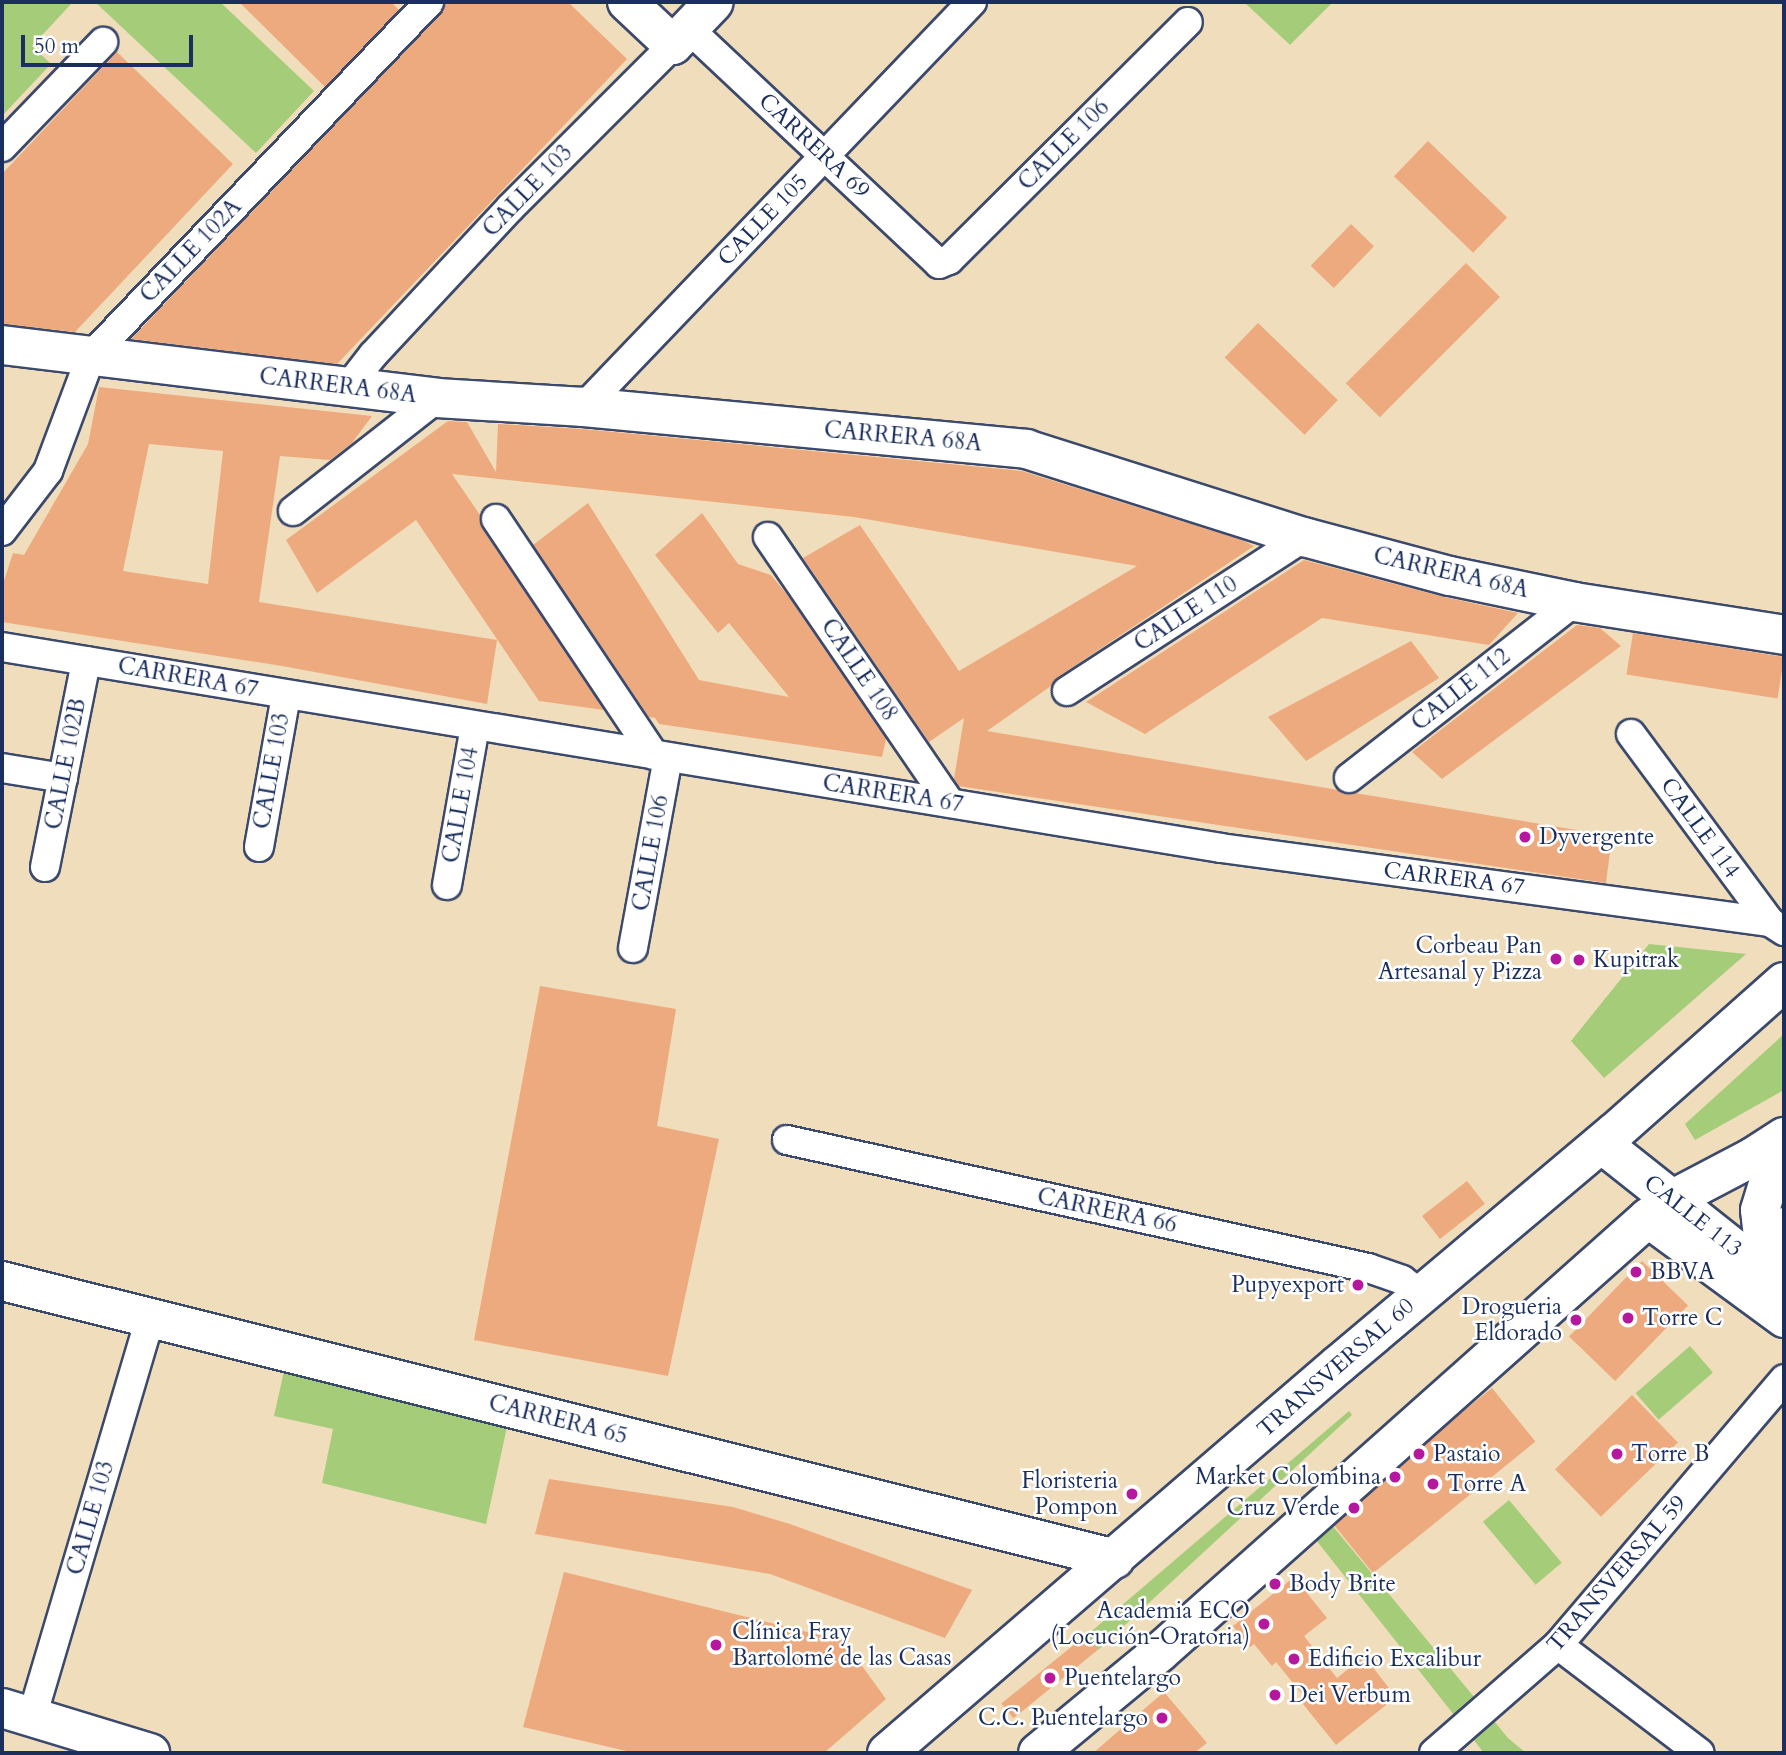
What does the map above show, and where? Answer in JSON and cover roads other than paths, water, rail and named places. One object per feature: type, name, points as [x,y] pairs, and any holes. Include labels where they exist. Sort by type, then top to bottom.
[{"type":"street","name":"CALLE 102A","points":[[2,531],[48,471],[63,438],[90,355],[429,2]]},
{"type":"street","name":"CARRERA 69","points":[[627,2],[692,25],[824,156],[939,264]]},
{"type":"street","name":"CALLE 105","points":[[583,407],[972,2]]},
{"type":"street","name":"CALLE 106","points":[[939,264],[949,260],[1188,22]]},
{"type":"street","name":"CALLE 103","points":[[348,387],[373,355],[510,208],[692,25]]},
{"type":"street","points":[[2,147],[103,42]]},
{"type":"street","name":"CARRERA 68A","points":[[2,345],[437,398],[583,407],[1026,449],[1304,537],[1450,576],[1574,602],[1784,635]]},
{"type":"street","points":[[293,510],[437,398]]},
{"type":"street","points":[[496,519],[661,756]]},
{"type":"street","name":"CALLE 108","points":[[768,537],[950,803]]},
{"type":"street","name":"CALLE 110","points":[[1067,691],[1304,537]]},
{"type":"street","name":"CALLE 112","points":[[1349,778],[1574,602]]},
{"type":"street","name":"CARRERA 67","points":[[2,647],[1221,848],[1777,926]]},
{"type":"street","name":"CALLE 102B","points":[[45,867],[86,661]]},
{"type":"street","name":"CALLE 103","points":[[259,847],[286,695]]},
{"type":"street","name":"CALLE 104","points":[[447,885],[475,726]]},
{"type":"street","name":"CALLE 114","points":[[1631,734],[1777,926]]},
{"type":"street","name":"CALLE 106","points":[[633,948],[661,756]]},
{"type":"street","points":[[2,768],[63,778]]},
{"type":"street","name":"TRANSVERSAL 60","points":[[887,1753],[1602,1144],[1784,982]]},
{"type":"street","points":[[1038,1753],[1160,1652],[1660,1209],[1784,1137]]},
{"type":"street","name":"CARRERA 66","points":[[786,1140],[1377,1270],[1402,1280],[1422,1295]]},
{"type":"street","name":"CALLE 113","points":[[1602,1144],[1660,1209],[1784,1318]]},
{"type":"street","points":[[1772,1274],[1760,1228],[1762,1202],[1770,1177],[1784,1157]]},
{"type":"street","name":"CALLE 113","points":[[1660,1209],[1772,1274]]},
{"type":"street","points":[[1772,1274],[1784,1222]]},
{"type":"street","name":"CARRERA 65","points":[[2,1281],[1115,1559]]},
{"type":"street","name":"CALLE 103","points":[[17,1712],[150,1318]]},
{"type":"street","name":"TRANSVERSAL 59","points":[[1434,1753],[1558,1645],[1784,1379]]},
{"type":"street","points":[[1558,1645],[1700,1753]]},
{"type":"street","points":[[17,1712],[150,1753]]},
{"type":"place","name":"Dyvergente","points":[[1525,837]]},
{"type":"place","name":"Corbeau Pan Artesanal y Pizza","points":[[1556,959]]},
{"type":"place","name":"Kupitrak","points":[[1579,960]]},
{"type":"place","name":"BBVA","points":[[1636,1272]]},
{"type":"place","name":"Pupyexport","points":[[1358,1285]]},
{"type":"place","name":"Torre C","points":[[1628,1318]]},
{"type":"place","name":"Drogueria Eldorado","points":[[1576,1320]]},
{"type":"place","name":"Pastaio","points":[[1419,1454]]},
{"type":"place","name":"Torre B","points":[[1617,1454]]},
{"type":"place","name":"Market Colombina","points":[[1395,1477]]},
{"type":"place","name":"Torre A","points":[[1433,1484]]},
{"type":"place","name":"Floristeria Pompon","points":[[1132,1494]]},
{"type":"place","name":"Cruz Verde","points":[[1354,1508]]},
{"type":"place","name":"Body Brite","points":[[1275,1584]]},
{"type":"place","name":"Academia ECO (Locución-Oratoria)","points":[[1264,1624]]},
{"type":"place","name":"Clínica Fray Bartolomé de las Casas","points":[[716,1645]]},
{"type":"place","name":"Edificio Excalibur","points":[[1294,1659]]},
{"type":"place","name":"Puentelargo","points":[[1050,1678]]},
{"type":"place","name":"Dei Verbum","points":[[1275,1695]]},
{"type":"place","name":"C.C. Puentelargo","points":[[1162,1718]]}]
